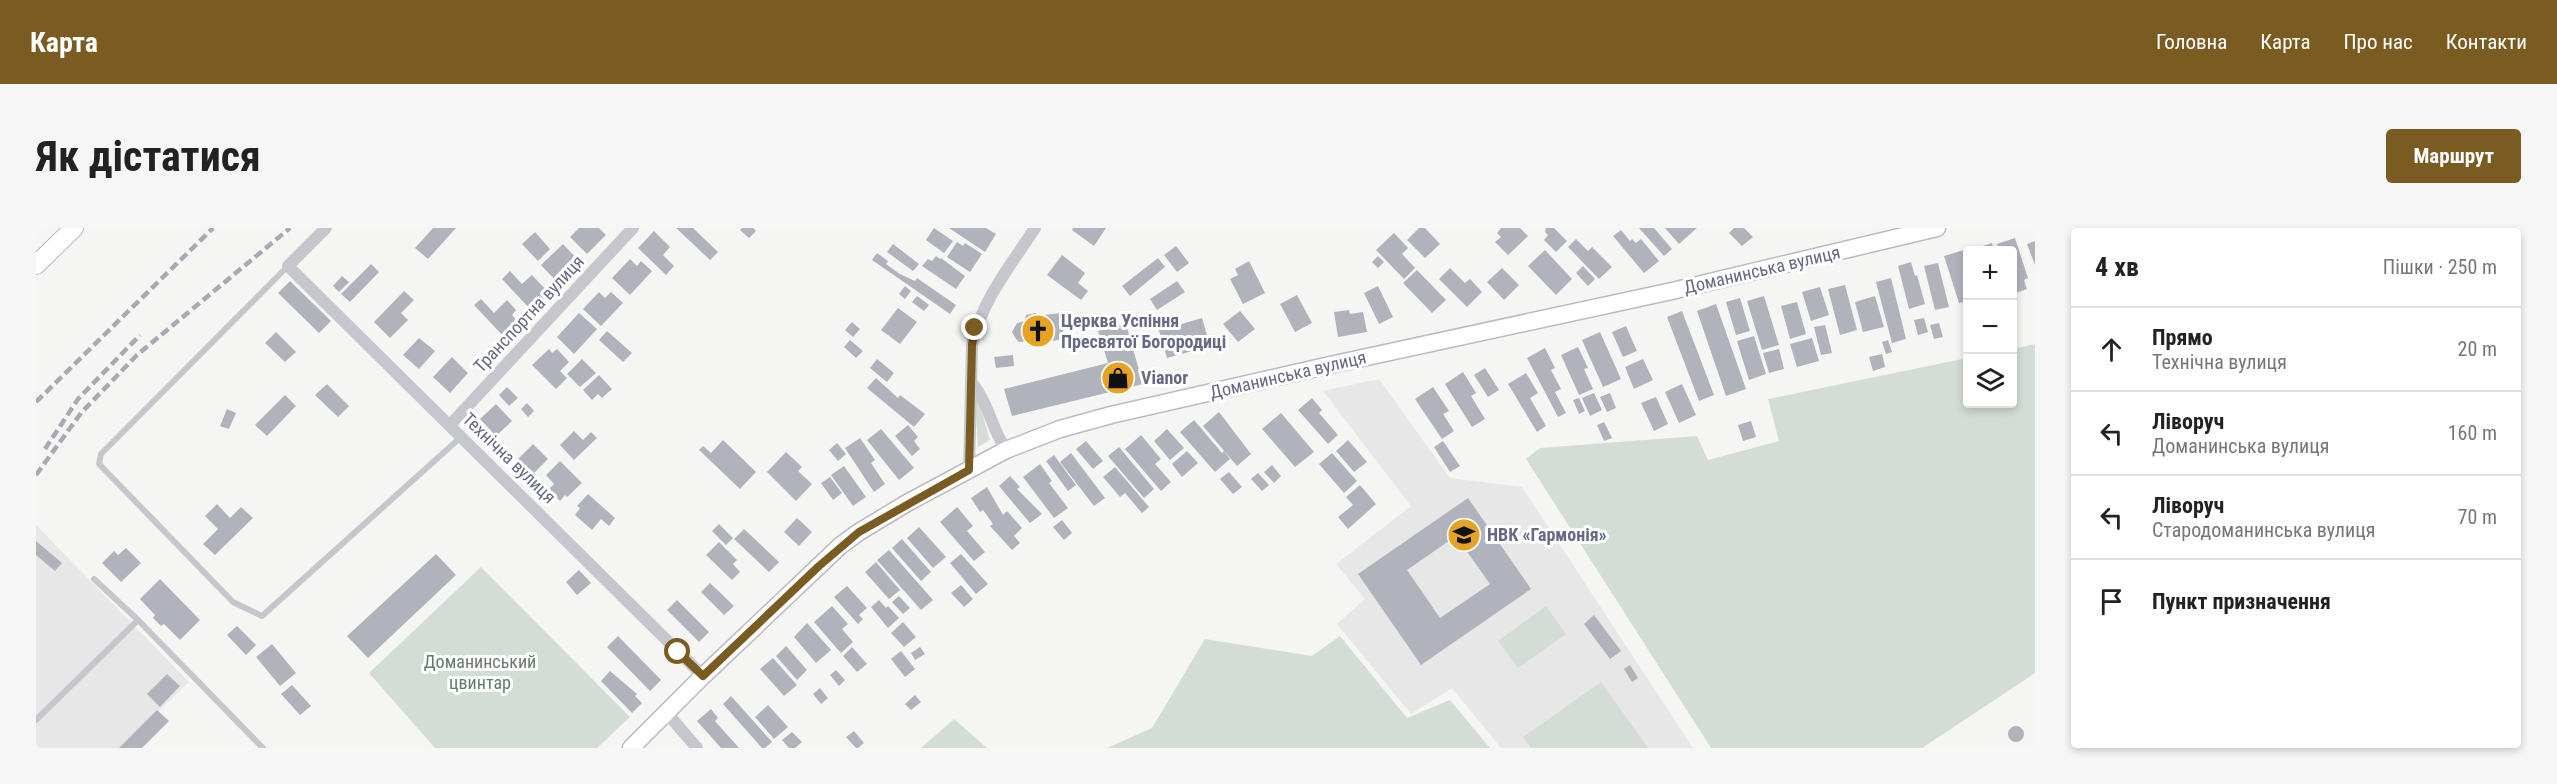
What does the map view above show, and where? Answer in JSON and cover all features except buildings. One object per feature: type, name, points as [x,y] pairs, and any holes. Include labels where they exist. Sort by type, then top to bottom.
[{"type":"main road","points":[[36,265],[74,228]]},
{"type":"main road","name":"Доманинська вулиця","points":[[631,748],[819,566],[859,532],[1006,450],[1060,429],[1111,415],[1672,291],[1937,228]]},
{"type":"street","points":[[288,266],[326,228]]},
{"type":"street","name":"Транспортна вулиця","points":[[450,425],[633,228]]},
{"type":"street","points":[[969,470],[972,345],[979,317],[1035,228]]},
{"type":"street","name":"Технічна вулиця","points":[[288,266],[703,676]]},
{"type":"street","points":[[972,383],[984,399],[996,435],[1006,450]]},
{"type":"street","points":[[667,713],[697,748]]},
{"type":"lane","points":[[288,266],[142,411],[101,454],[99,464],[233,602],[262,616],[461,436]]},
{"type":"lane","points":[[94,579],[138,620],[263,748]]},
{"type":"lane","points":[[36,720],[138,620]]},
{"type":"shaded area","name":"НВК «Гармонія»","points":[[1379,379],[1450,478],[1522,487],[1693,748],[1501,748],[1452,688],[1411,714],[1337,624],[1365,599],[1336,564],[1411,506],[1323,391]]},
{"type":"shaded area","points":[[36,525],[189,682],[119,748],[36,748]]},
{"type":"green space","points":[[2035,344],[2035,673],[1922,748],[1711,748],[1526,459],[1540,448],[1697,436],[1708,460],[1779,441],[1768,399],[1963,359],[1963,408],[2017,408],[2017,348]]},
{"type":"green space","points":[[978,399],[990,440],[978,447],[975,400]]},
{"type":"green space","name":"Доманинський цвинтар","points":[[481,567],[630,717],[597,748],[435,748],[369,673]]},
{"type":"green space","points":[[1546,606],[1566,634],[1518,668],[1498,641]]},
{"type":"green space","points":[[1340,636],[1407,718],[1450,700],[1490,748],[1107,748],[1152,728],[1205,639],[1312,656]]},
{"type":"green space","points":[[1601,682],[1648,748],[1531,748],[1523,737]]},
{"type":"green space","points":[[954,719],[987,748],[921,748]]},
{"type":"railway","points":[[36,402],[213,228]]},
{"type":"railway","points":[[36,475],[81,413],[137,355],[290,228]]},
{"type":"railway","points":[[45,449],[78,399],[140,335]]},
{"type":"place","name":"Церква Успіння Пресвятої Богородиці","points":[[1038,331]]},
{"type":"place","name":"Vianor","points":[[1118,378]]},
{"type":"place","name":"НВК «Гармонія»","points":[[1464,535]]},
{"type":"route","points":[[678,652],[703,676],[840,546],[907,503],[969,470],[968,439],[972,345],[975,328]]}]
